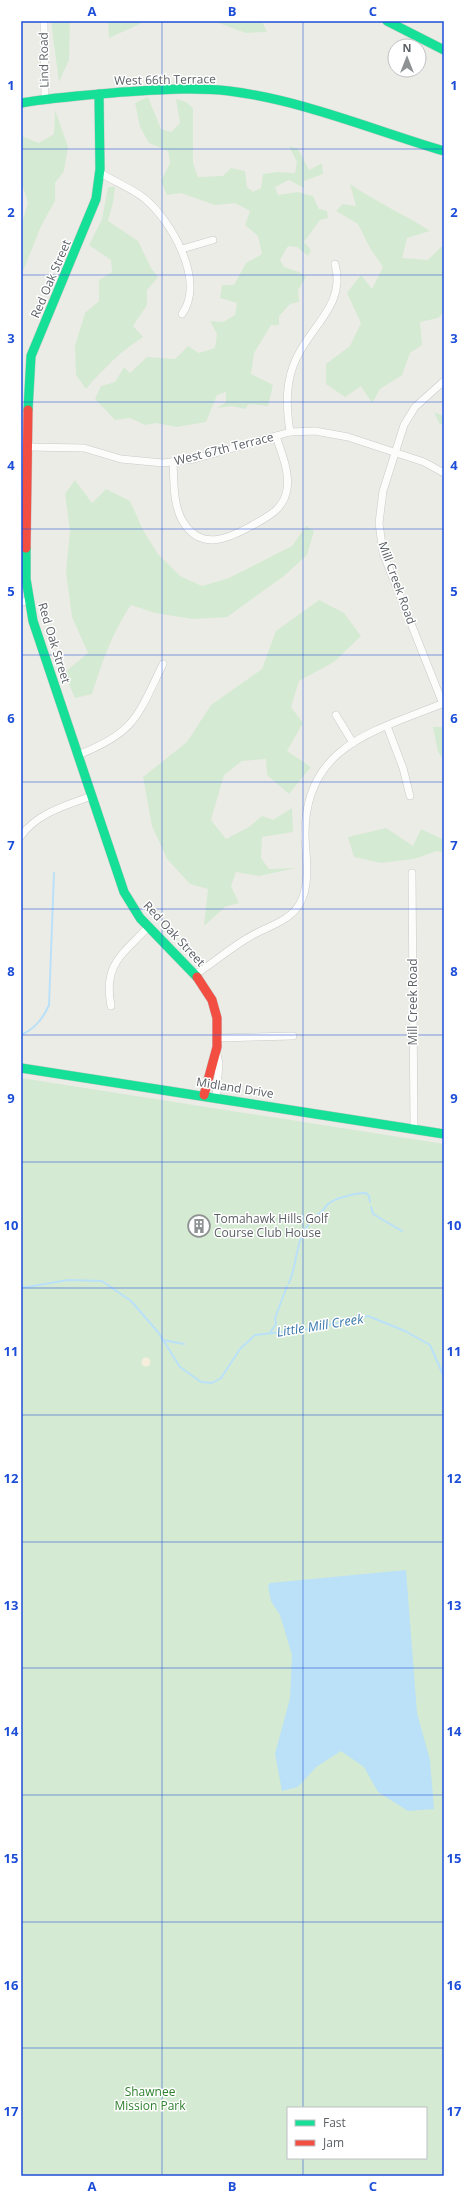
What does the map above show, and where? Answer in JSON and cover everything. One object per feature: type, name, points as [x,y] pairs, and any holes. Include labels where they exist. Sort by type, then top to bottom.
[{"type":"main road","points":[[387,21],[444,50]]},
{"type":"main road","name":"West 66th Terrace","points":[[21,103],[45,99],[171,89],[215,90],[270,100],[444,151]]},
{"type":"main road","name":"Red Oak Street","points":[[99,94],[99,172],[96,199],[92,213],[31,356],[27,447],[25,601],[124,892],[131,906],[148,927],[181,957],[196,974],[210,998],[215,1012],[218,1038],[217,1054],[211,1064],[204,1095]]},
{"type":"main road","name":"Midland Drive","points":[[21,1068],[204,1095],[444,1134]]},
{"type":"street","name":"Lind Road","points":[[44,21],[45,99]]},
{"type":"street","points":[[99,172],[144,198],[161,216],[182,249],[189,282],[189,296],[186,309],[182,314]]},
{"type":"street","points":[[182,249],[213,240]]},
{"type":"street","points":[[290,432],[286,402],[291,370],[303,345],[323,320],[333,302],[338,282],[335,264]]},
{"type":"street","name":"Mill Creek Road","points":[[444,381],[411,413],[404,425],[394,452],[379,506],[380,536],[384,552],[444,704]]},
{"type":"street","name":"West 67th Terrace","points":[[27,447],[84,448],[143,462],[173,462],[194,459],[290,432],[310,431],[334,433],[424,462],[444,473]]},
{"type":"street","points":[[173,462],[178,510],[181,519],[196,534],[215,541],[225,540],[272,514],[281,505],[285,497],[288,477],[276,436]]},
{"type":"street","points":[[78,755],[105,744],[127,728],[145,703],[163,664]]},
{"type":"street","points":[[196,974],[248,938],[287,917],[298,906],[305,890],[306,816],[313,790],[330,761],[338,753],[353,743],[387,726],[444,704]]},
{"type":"street","points":[[336,715],[353,743]]},
{"type":"street","points":[[387,726],[407,780],[410,796]]},
{"type":"street","points":[[21,836],[39,819],[59,807],[92,796]]},
{"type":"street","name":"Mill Creek Road","points":[[412,874],[414,1130]]},
{"type":"street","points":[[112,1006],[108,991],[110,973],[114,965],[148,927]]},
{"type":"street","points":[[218,1038],[293,1036]]},
{"type":"street","points":[[216,1097],[219,1064],[217,1054]]},
{"type":"green space","points":[[51,21],[70,21],[69,60],[59,82]]},
{"type":"green space","points":[[108,21],[141,21],[140,24],[109,38]]},
{"type":"green space","points":[[213,21],[262,21],[267,32],[246,33]]},
{"type":"green space","points":[[148,97],[161,129],[171,132],[180,123],[176,99],[186,102],[193,108],[193,163],[198,177],[223,176],[231,168],[245,171],[247,187],[253,192],[261,188],[263,174],[278,172],[295,173],[297,162],[289,146],[298,149],[309,170],[322,163],[323,174],[304,181],[304,188],[289,180],[275,187],[278,195],[298,192],[313,196],[319,209],[327,211],[328,218],[320,220],[304,242],[311,250],[308,256],[297,247],[288,246],[280,260],[284,267],[299,272],[306,277],[298,290],[299,302],[290,304],[279,316],[279,325],[271,325],[254,353],[251,374],[273,385],[268,406],[249,404],[245,409],[232,406],[217,408],[226,402],[226,392],[217,395],[206,422],[177,427],[157,423],[145,425],[130,418],[115,420],[95,399],[101,386],[115,382],[124,367],[130,373],[147,357],[175,359],[188,346],[199,353],[215,348],[217,334],[210,321],[223,322],[235,315],[237,303],[220,298],[222,285],[234,285],[246,263],[262,254],[258,236],[245,225],[250,211],[235,203],[215,205],[181,193],[167,195],[161,181],[170,163],[168,151],[149,143],[140,127],[135,103]]},
{"type":"green space","points":[[55,110],[68,147],[64,171],[55,183],[55,201],[41,226],[21,276],[21,226],[28,203],[21,181],[21,136],[39,143],[54,134]]},
{"type":"green space","points":[[350,184],[430,231],[407,238],[402,258],[428,260],[444,244],[444,312],[438,318],[420,322],[422,345],[410,353],[402,375],[380,389],[372,403],[361,386],[345,397],[326,384],[326,364],[350,346],[361,323],[347,293],[361,275],[372,289],[383,267],[370,248],[358,224],[336,211],[343,204],[356,206]]},
{"type":"green space","points":[[108,187],[115,187],[113,203],[108,221],[138,241],[151,268],[158,277],[147,290],[147,305],[133,326],[143,337],[127,348],[99,374],[86,389],[76,375],[75,346],[85,313],[99,301],[99,280],[112,272],[111,260],[89,245],[102,219]]},
{"type":"green space","points":[[434,412],[444,416],[444,426],[439,423]]},
{"type":"green space","points":[[75,480],[92,503],[106,489],[130,501],[143,530],[158,554],[180,576],[202,586],[229,578],[292,546],[306,526],[314,531],[307,555],[284,576],[227,617],[193,619],[155,613],[131,605],[118,626],[108,648],[92,694],[75,698],[64,673],[88,653],[72,617],[66,572],[70,531],[65,494]]},
{"type":"green space","points":[[319,600],[344,613],[361,636],[334,662],[299,681],[291,707],[303,723],[287,751],[311,767],[289,794],[267,775],[266,759],[242,761],[224,775],[211,820],[226,839],[249,827],[262,816],[273,820],[292,808],[293,832],[262,837],[261,858],[269,869],[296,868],[259,876],[236,872],[231,886],[239,903],[225,907],[204,926],[208,889],[190,884],[167,859],[152,826],[143,777],[187,742],[211,705],[262,669],[276,631]]},
{"type":"green space","points":[[433,727],[444,727],[444,760],[438,752]]},
{"type":"green space","points":[[386,828],[413,846],[421,829],[444,840],[444,853],[437,851],[414,859],[381,863],[354,857],[348,837]]},
{"type":"green space","name":"Shawnee Mission Park","points":[[21,1078],[444,1144],[444,2176],[21,2176]]},
{"type":"sand","points":[[146,1357],[151,1362],[146,1367],[141,1362]]},
{"type":"water","points":[[406,1570],[417,1713],[430,1760],[434,1809],[408,1811],[378,1792],[364,1767],[341,1751],[316,1767],[298,1787],[282,1791],[275,1754],[290,1698],[292,1655],[280,1615],[271,1601],[268,1586],[270,1583]]},
{"type":"waterway","points":[[21,1035],[38,1023],[49,1005],[54,873]]},
{"type":"waterway","points":[[317,1215],[321,1213],[331,1202],[346,1196],[366,1193],[369,1196],[370,1202]]},
{"type":"waterway","points":[[371,1207],[373,1214],[402,1231]]},
{"type":"waterway","points":[[289,1283],[303,1233],[313,1220]]},
{"type":"waterway","name":"Little Mill Creek","points":[[21,1288],[68,1280],[102,1281],[131,1301],[158,1332],[180,1367],[201,1382],[212,1383],[221,1378],[240,1349],[255,1335],[310,1329],[368,1316],[405,1331],[430,1345],[444,1377]]},
{"type":"waterway","points":[[270,1333],[276,1324],[275,1318],[287,1286]]},
{"type":"waterway","points":[[163,1340],[184,1344]]},
{"type":"traffic: fast","points":[[387,21],[444,50]]},
{"type":"traffic: fast","points":[[21,103],[72,96],[149,90],[189,89],[229,91],[256,95],[310,108],[444,151]]},
{"type":"traffic: fast","points":[[28,410],[31,356],[96,199],[100,169],[99,94]]},
{"type":"traffic: fast","points":[[26,548],[26,579],[33,621],[124,892],[140,918],[197,977]]},
{"type":"traffic: fast","points":[[21,1068],[444,1134]]},
{"type":"traffic: jam","points":[[26,548],[28,410]]},
{"type":"traffic: jam","points":[[197,977],[212,1000],[217,1018],[217,1047],[204,1095]]},
{"type":"place","name":"Tomahawk Hills Golf Course Club House","points":[[199,1226]]}]
